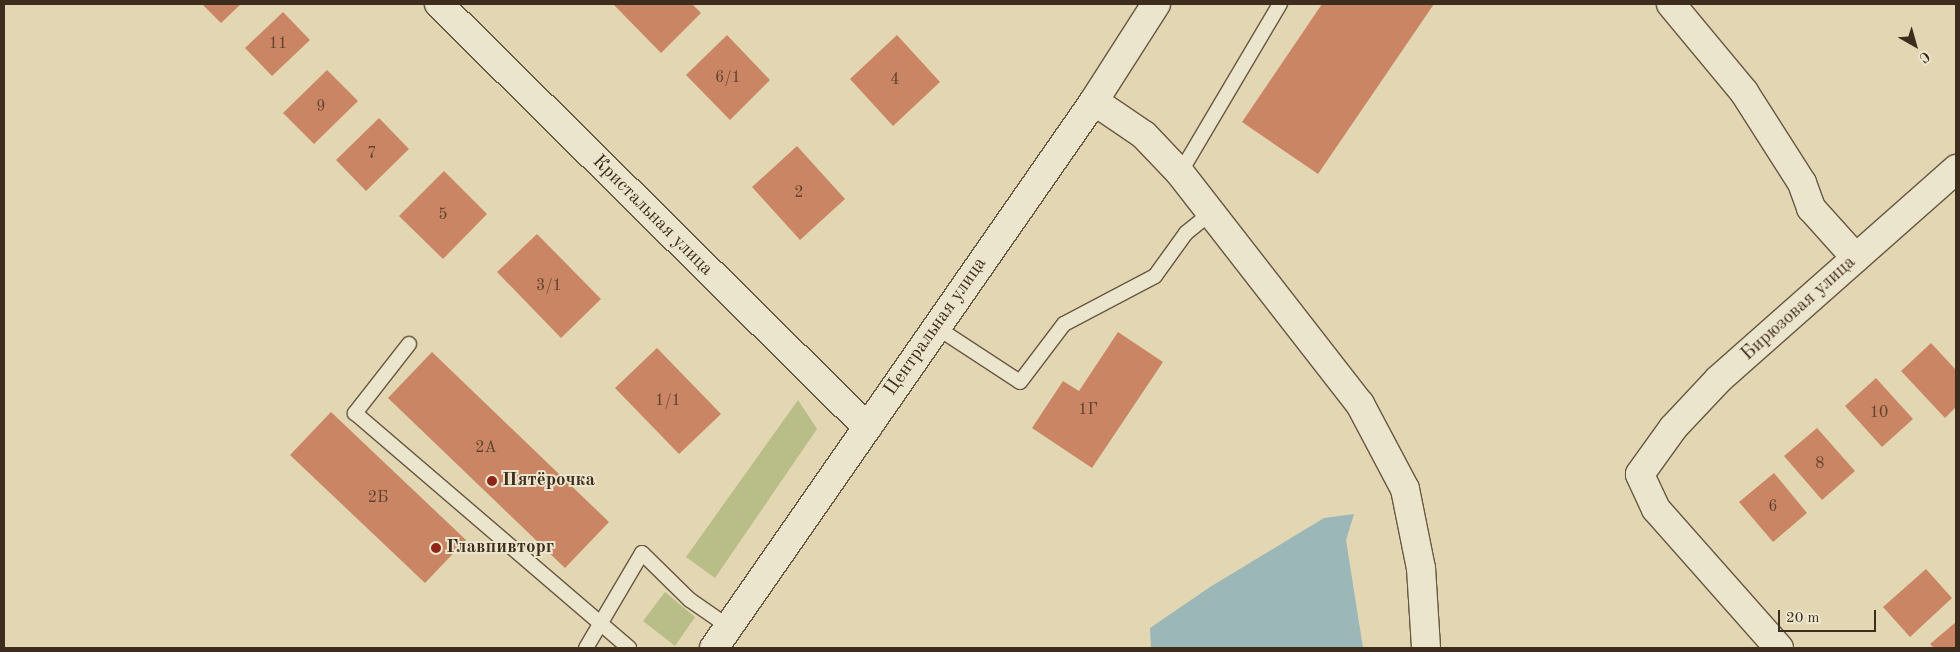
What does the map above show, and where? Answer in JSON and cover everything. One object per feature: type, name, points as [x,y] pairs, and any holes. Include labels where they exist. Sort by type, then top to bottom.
[{"type":"street","name":"Кристальная улица","points":[[439,4],[866,427]]},
{"type":"street","name":"Центральная улица","points":[[722,638],[866,427],[1094,100],[1156,4]]},
{"type":"street","points":[[1681,7],[1744,92],[1802,183],[1811,208],[1856,258]]},
{"type":"street","points":[[1094,100],[1144,135],[1180,173],[1360,404],[1405,489],[1422,568],[1426,648]]},
{"type":"street","name":"Бирюзовая улица","points":[[1779,648],[1656,509],[1640,474],[1673,428],[1719,380],[1956,169]]},
{"type":"lane","points":[[1180,173],[1280,4]]},
{"type":"lane","points":[[936,326],[1020,382],[1064,324],[1155,276],[1186,233],[1211,213]]},
{"type":"lane","points":[[409,344],[354,413],[629,648]]},
{"type":"lane","points":[[586,648],[642,554],[690,600],[722,638]]},
{"type":"green space","points":[[798,400],[817,429],[715,578],[686,557]]},
{"type":"green space","points":[[665,592],[695,617],[675,646],[643,621]]},
{"type":"water","points":[[1354,514],[1346,540],[1363,648],[1151,648],[1150,628],[1210,587],[1324,518]]},
{"type":"building","points":[[202,4],[241,4],[221,23]]},
{"type":"building","points":[[613,4],[692,4],[701,13],[661,53]]},
{"type":"building","points":[[1322,4],[1434,4],[1318,174],[1242,122]]},
{"type":"building","points":[[283,12],[310,40],[272,76],[245,48]]},
{"type":"building","points":[[727,35],[770,80],[730,120],[686,75]]},
{"type":"building","points":[[897,35],[940,82],[893,126],[850,79]]},
{"type":"building","points":[[327,70],[358,101],[314,144],[283,113]]},
{"type":"building","points":[[379,118],[409,149],[366,191],[336,160]]},
{"type":"building","points":[[797,146],[845,199],[800,240],[752,187]]},
{"type":"building","points":[[444,171],[487,214],[443,259],[399,216]]},
{"type":"building","points":[[537,234],[601,299],[561,338],[497,272]]},
{"type":"building","points":[[1118,332],[1163,362],[1092,468],[1032,428],[1063,381],[1079,391]]},
{"type":"building","points":[[1931,343],[1956,370],[1956,407],[1945,418],[1901,371]]},
{"type":"building","points":[[657,348],[721,414],[679,454],[615,388]]},
{"type":"building","points":[[432,352],[609,522],[565,568],[388,398]]},
{"type":"building","points":[[1876,378],[1913,419],[1882,447],[1845,406]]},
{"type":"building","points":[[331,412],[466,540],[425,583],[290,455]]},
{"type":"building","points":[[1817,428],[1855,471],[1822,500],[1784,456]]},
{"type":"building","points":[[1774,473],[1807,513],[1773,542],[1739,502]]},
{"type":"building","points":[[1926,569],[1952,598],[1910,637],[1883,607]]},
{"type":"building","points":[[1956,622],[1956,648],[1934,648],[1930,644]]},
{"type":"place","name":"Пятёрочка","points":[[492,481]]},
{"type":"place","name":"Главпивторг","points":[[436,548]]}]
